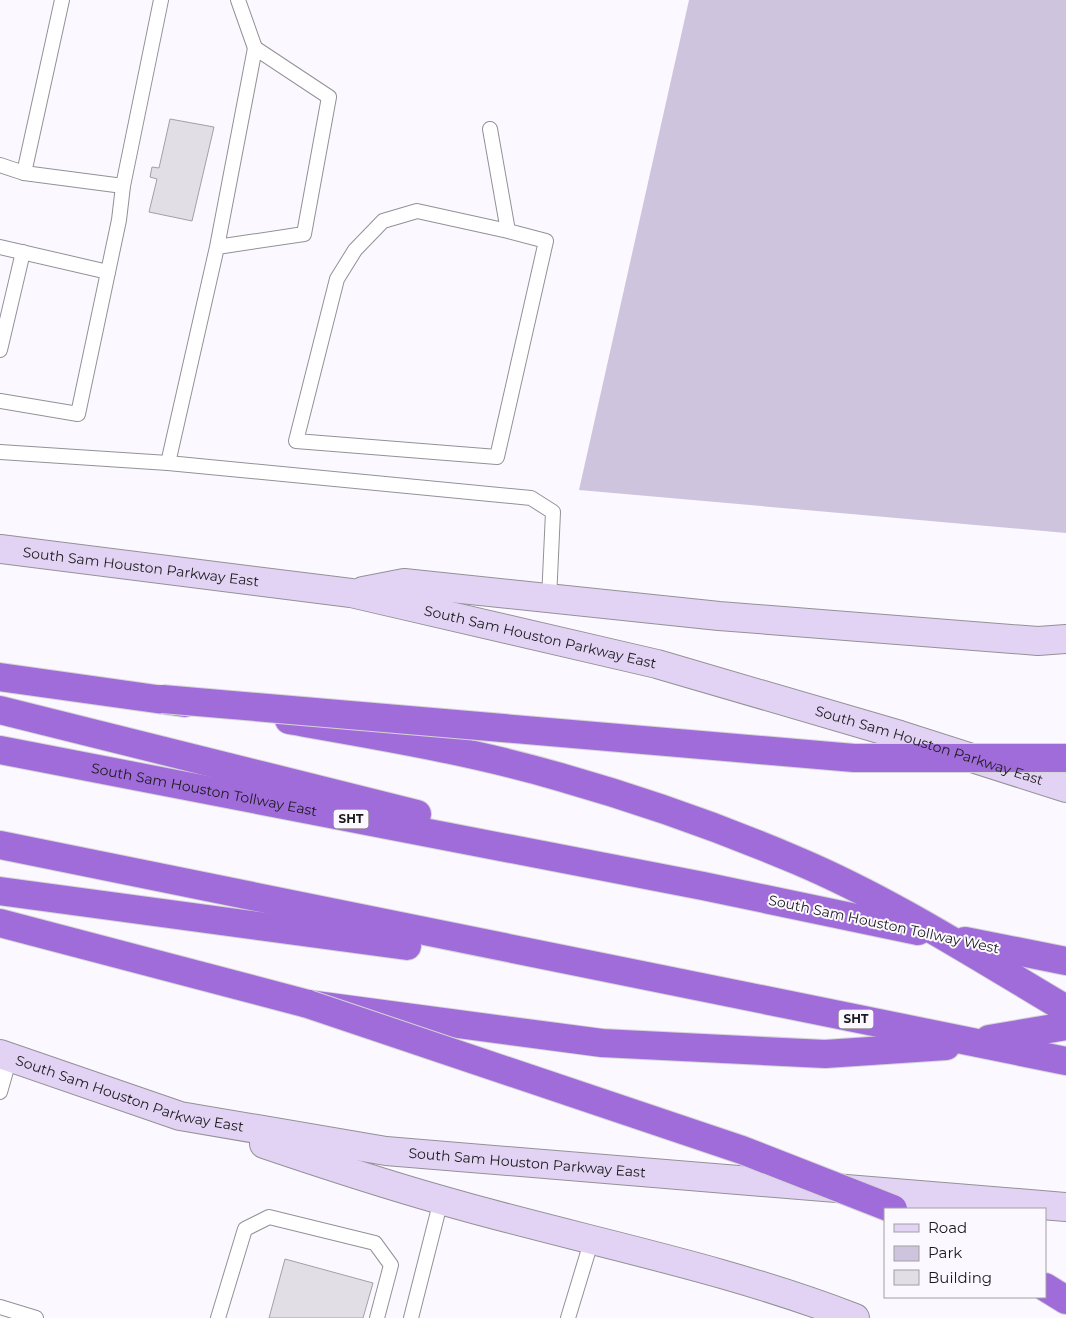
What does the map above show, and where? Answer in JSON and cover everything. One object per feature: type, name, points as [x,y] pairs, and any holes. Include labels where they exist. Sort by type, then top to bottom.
[{"type":"highway","points":[[0,677],[162,699],[413,742],[560,776],[685,817],[799,862],[904,913],[1066,1009]]},
{"type":"highway","points":[[162,699],[854,758],[1066,758]]},
{"type":"highway","points":[[0,710],[702,886]]},
{"type":"highway","name":"South Sam Houston Tollway East","points":[[0,750],[702,886]]},
{"type":"highway","name":"SHT","points":[[0,845],[641,977],[1066,1061]]},
{"type":"highway","name":"South Sam Houston Tollway West","points":[[702,886],[1066,961]]},
{"type":"highway","points":[[0,892],[641,977]]},
{"type":"highway","points":[[0,923],[308,1004],[742,1150],[890,1208]]},
{"type":"highway","points":[[308,1004],[602,1044],[826,1054],[931,1048],[1066,1026]]},
{"type":"highway","points":[[1046,1288],[1066,1300]]},
{"type":"main road","name":"South Sam Houston Parkway East","points":[[0,549],[351,593],[657,664],[900,735],[1066,788]]},
{"type":"main road","points":[[351,593],[404,583],[719,616],[1018,640],[1066,639]]},
{"type":"main road","name":"South Sam Houston Parkway East","points":[[5,1056],[180,1116],[386,1151],[1066,1207]]},
{"type":"main road","points":[[180,1116],[441,1200],[592,1239],[811,1310],[855,1318]]},
{"type":"lane","points":[[24,173],[62,0]]},
{"type":"lane","points":[[0,401],[78,414],[119,220],[123,186],[161,0]]},
{"type":"lane","points":[[168,463],[217,247],[255,48],[238,0]]},
{"type":"lane","points":[[217,247],[304,234],[329,97],[255,48]]},
{"type":"lane","points":[[490,129],[508,231]]},
{"type":"lane","points":[[0,165],[24,173],[123,186]]},
{"type":"lane","points":[[417,212],[508,231],[546,242],[497,457],[296,441],[337,279],[355,250],[383,221],[417,212]]},
{"type":"lane","points":[[0,247],[108,272]]},
{"type":"lane","points":[[0,350],[23,252]]},
{"type":"lane","points":[[0,452],[168,463],[531,498],[552,512],[550,599]]},
{"type":"lane","points":[[0,1092],[5,1056]]},
{"type":"lane","points":[[411,1318],[441,1200]]},
{"type":"lane","points":[[218,1318],[245,1229],[269,1217],[375,1243],[391,1265],[377,1318]]},
{"type":"lane","points":[[568,1318],[592,1239]]},
{"type":"lane","points":[[0,1307],[36,1318]]},
{"type":"green space","points":[[689,0],[1066,0],[1066,533],[579,490]]},
{"type":"building","points":[[170,119],[214,127],[192,221],[149,212],[157,179],[150,177],[152,167],[159,168]]},
{"type":"building","points":[[285,1259],[373,1283],[363,1318],[269,1318]]}]
